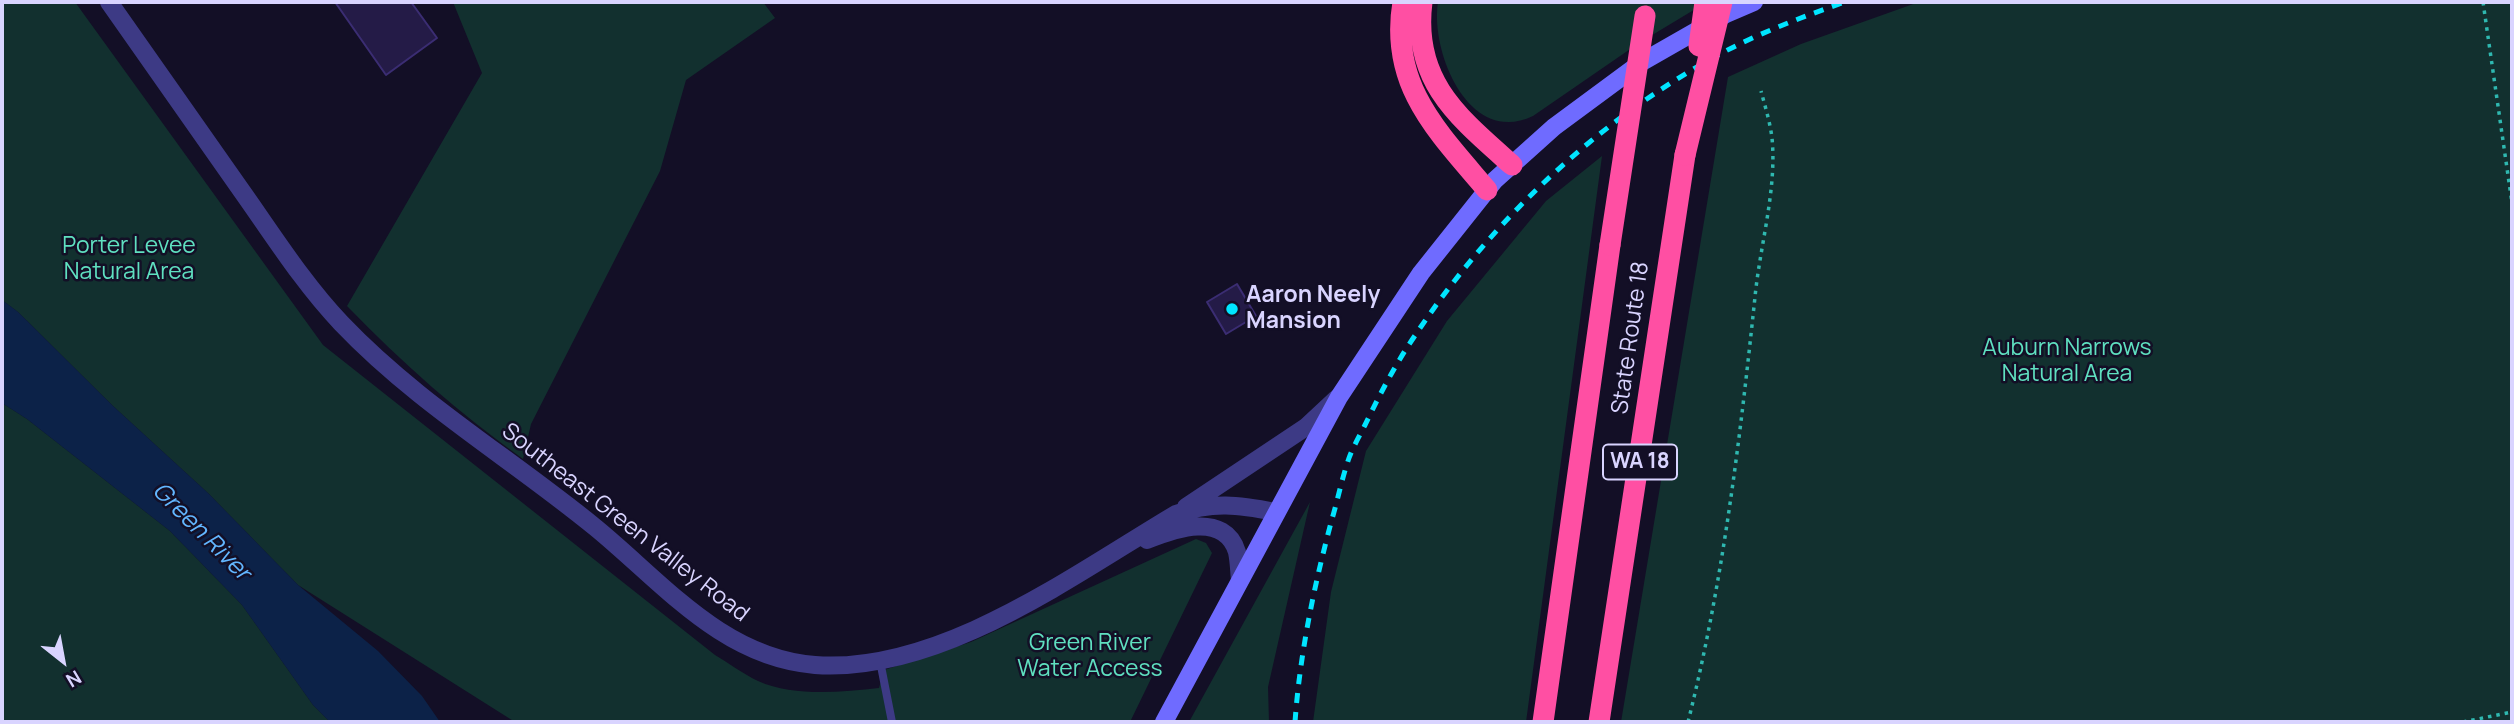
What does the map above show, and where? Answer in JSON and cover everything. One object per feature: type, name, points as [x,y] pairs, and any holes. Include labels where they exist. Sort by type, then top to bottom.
[{"type":"highway","points":[[1403,2],[1400,21],[1405,72],[1433,126],[1487,190]]},
{"type":"highway","points":[[1422,2],[1423,49],[1436,86],[1461,120],[1512,165]]},
{"type":"highway","name":"State Route 18","points":[[1599,722],[1646,420],[1705,2]]},
{"type":"highway","points":[[1685,155],[1721,2]]},
{"type":"highway","name":"State Route 18","points":[[1543,722],[1645,7]]},
{"type":"main road","points":[[1164,722],[1339,397],[1421,273],[1487,190],[1554,127],[1642,61],[1726,14],[1754,2]]},
{"type":"street","name":"Southeast Green Valley Road","points":[[109,2],[307,283],[339,321],[396,376],[594,527],[704,621],[756,652],[815,665],[880,661],[917,651],[989,622],[1099,561],[1176,514],[1198,506],[1219,504],[1276,512]]},
{"type":"street","points":[[1176,514],[1306,427],[1339,397]]},
{"type":"street","points":[[1099,561],[1152,538],[1193,525],[1214,528],[1229,539],[1237,551],[1240,580]]},
{"type":"lane","points":[[880,661],[892,722]]},
{"type":"path","points":[[2483,2],[2512,203]]},
{"type":"path","points":[[1688,722],[1704,657],[1738,451],[1758,267],[1772,181],[1772,138],[1761,91]]},
{"type":"path","points":[[2463,722],[2512,712]]},
{"type":"green space","name":"Porter Levee Natural Area","points":[[2,2],[75,2],[323,345],[715,655],[758,681],[802,691],[834,692],[879,688],[884,670],[971,642],[1196,539],[1206,543],[1212,553],[1130,722],[515,722],[298,585],[209,494],[113,406],[18,312],[2,300]]},
{"type":"green space","points":[[453,2],[763,2],[775,18],[686,80],[660,171],[531,424],[523,459],[432,387],[347,306],[482,73]]},
{"type":"green space","points":[[1438,2],[1707,2],[1639,43],[1533,116],[1510,122],[1490,118],[1473,107],[1458,89],[1440,45]]},
{"type":"green space","name":"Auburn Narrows Natural Area","points":[[1919,2],[2512,2],[2512,722],[1621,722],[1728,77],[1801,44]]},
{"type":"green space","points":[[1602,156],[1526,722],[1313,722],[1331,592],[1366,451],[1447,321],[1546,201]]},
{"type":"green space","points":[[2,403],[27,419],[170,531],[242,605],[313,705],[330,722],[2,722]]},
{"type":"green space","points":[[1310,502],[1268,687],[1269,722],[1189,722]]},
{"type":"water","name":"Green River","points":[[2,300],[18,312],[113,406],[209,494],[298,585],[378,651],[422,696],[440,722],[330,722],[313,705],[242,605],[170,531],[27,419],[2,403]]},
{"type":"building","points":[[335,2],[411,2],[437,38],[386,75]]},
{"type":"building","name":"Aaron Neely Mansion","points":[[1237,284],[1256,316],[1226,334],[1207,302]]},
{"type":"railway","points":[[1295,722],[1300,671],[1314,594],[1349,458],[1394,369],[1444,294],[1512,214],[1589,143],[1630,111],[1733,47],[1845,2]]},
{"type":"place","name":"Aaron Neely Mansion","points":[[1232,309]]},
{"type":"park label","name":"Green River Water Access","points":[[1090,657]]}]
